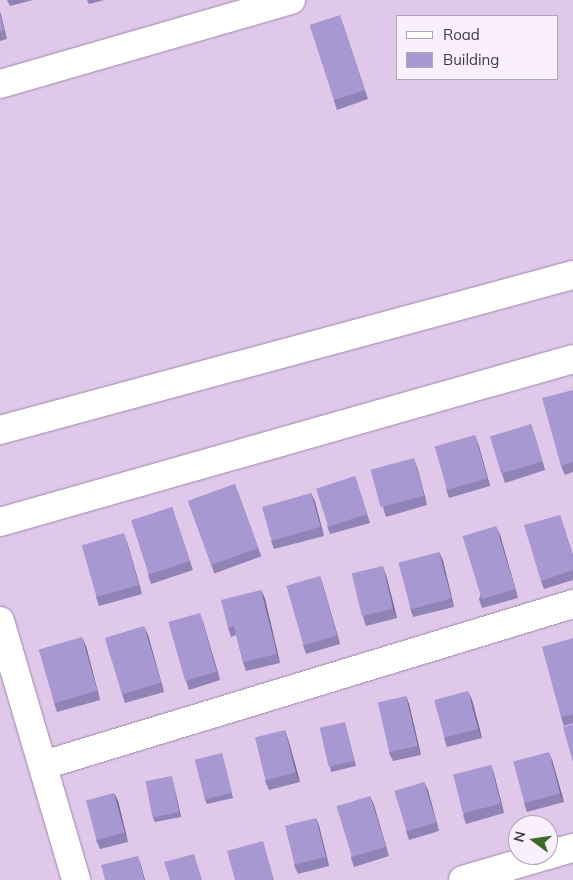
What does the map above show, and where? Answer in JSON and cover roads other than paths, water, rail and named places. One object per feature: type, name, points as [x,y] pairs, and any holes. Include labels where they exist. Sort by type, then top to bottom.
[{"type":"street","points":[[0,84],[291,0]]},
{"type":"street","points":[[0,430],[573,275]]},
{"type":"street","points":[[0,522],[573,359]]},
{"type":"street","points":[[44,766],[573,604]]},
{"type":"street","points":[[0,621],[76,880]]},
{"type":"street","points":[[558,854],[573,848]]},
{"type":"street","points":[[463,880],[528,865]]}]
